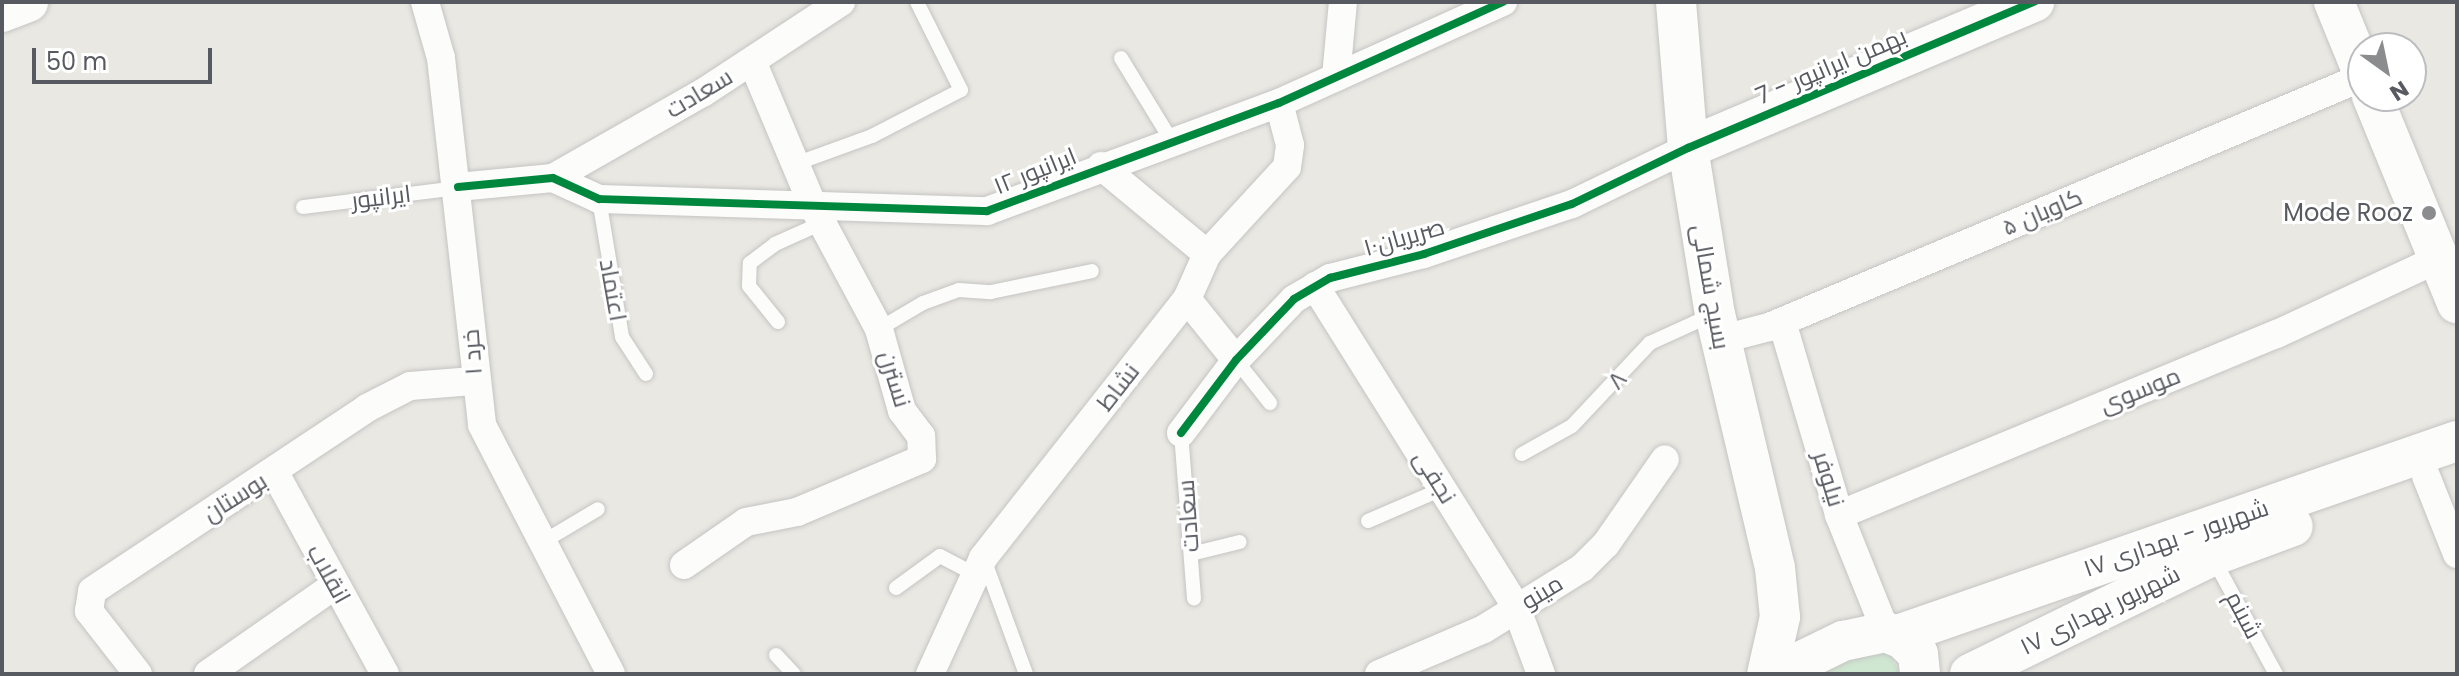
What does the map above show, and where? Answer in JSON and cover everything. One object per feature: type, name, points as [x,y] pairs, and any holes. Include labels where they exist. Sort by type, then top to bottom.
[{"type":"main road","points":[[2,12],[28,2]]},
{"type":"main road","name":"بسیج شمالی","points":[[1676,2],[1688,148],[1717,327],[1775,568],[1780,617],[1767,674]]},
{"type":"main road","name":"بهمن ایرانپور - 7","points":[[1688,148],[2034,2]]},
{"type":"main road","points":[[2334,2],[2347,35]]},
{"type":"main road","points":[[2378,112],[2457,303]]},
{"type":"main road","name":"۱۷ شهریور - بهداری","points":[[1775,674],[1843,641],[1890,634],[1951,615],[2457,441]]},
{"type":"main road","name":"۱۷ شهریور بهداری","points":[[1969,674],[2212,556],[2442,472]]},
{"type":"main road","name":"بسیج شمالی","points":[[1775,568],[1792,605],[1812,625],[1843,641]]},
{"type":"main road","points":[[1951,615],[1937,640],[1937,652],[1943,662],[1969,674]]},
{"type":"main road","points":[[1890,634],[1918,654],[1920,674]]},
{"type":"street","name":"خرد ۱","points":[[425,2],[441,58],[458,187],[473,381],[497,461],[611,674]]},
{"type":"street","name":"سعادت","points":[[553,178],[752,61],[841,2]]},
{"type":"street","points":[[1336,77],[1343,2]]},
{"type":"street","name":"ایرانپور ۱۲","points":[[458,187],[553,178],[599,199],[747,212],[987,211],[1171,140],[1279,103],[1503,2]]},
{"type":"street","name":"نسترن","points":[[684,565],[746,522],[797,512],[922,459],[921,436],[902,411],[879,329],[818,214],[752,61]]},
{"type":"street","name":"کاویان ۵","points":[[1717,327],[1782,322],[2347,82]]},
{"type":"street","name":"نشاط","points":[[930,674],[979,566],[1187,299],[1207,254],[1287,167],[1290,145],[1279,103]]},
{"type":"street","name":"صریریان۱۰","points":[[1181,433],[1236,360],[1294,299],[1315,286],[1572,204],[1688,148]]},
{"type":"street","points":[[1101,166],[1207,254]]},
{"type":"street","name":"موسوی","points":[[1839,515],[2277,334],[2438,259]]},
{"type":"street","name":"نجفی","points":[[1315,286],[1516,607],[1541,674]]},
{"type":"street","points":[[1187,299],[1236,360]]},
{"type":"street","name":"نیلوفر","points":[[1782,322],[1839,515],[1890,634]]},
{"type":"street","name":"بوستان","points":[[138,674],[89,611],[92,591],[275,473],[367,408],[410,386],[473,381]]},
{"type":"street","name":"مینو","points":[[1379,674],[1484,629],[1582,568],[1606,544],[1665,459]]},
{"type":"street","points":[[2442,472],[2457,554]]},
{"type":"street","name":"انقلاب","points":[[275,473],[385,674]]},
{"type":"street","points":[[208,674],[335,585]]},
{"type":"lane","points":[[795,164],[872,136],[961,90],[917,2]]},
{"type":"lane","points":[[1121,58],[1171,140]]},
{"type":"lane","name":"ایرانپور","points":[[303,207],[458,187]]},
{"type":"lane","name":"اعتماد","points":[[599,199],[622,337],[646,374]]},
{"type":"lane","points":[[778,322],[749,286],[750,263],[818,214]]},
{"type":"lane","points":[[879,329],[923,303],[959,290],[991,292],[1092,271]]},
{"type":"lane","name":"۸","points":[[1522,454],[1572,426],[1650,343],[1717,327]]},
{"type":"lane","points":[[1236,360],[1270,403]]},
{"type":"lane","name":"سعادت","points":[[1181,433],[1194,598]]},
{"type":"lane","points":[[1368,521],[1442,489]]},
{"type":"lane","points":[[540,543],[598,509]]},
{"type":"lane","points":[[1191,554],[1240,542]]},
{"type":"lane","points":[[896,588],[940,556],[979,566],[1026,674]]},
{"type":"lane","name":"شبنم","points":[[2212,556],[2276,674]]},
{"type":"lane","points":[[776,655],[794,674]]},
{"type":"green space","points":[[1887,650],[1901,674],[1807,674],[1866,651]]},
{"type":"cycle path","points":[[458,187],[553,178],[599,199],[987,211],[1279,103],[1503,2]]},
{"type":"cycle path","points":[[1181,433],[1236,360],[1294,299],[1330,278],[1424,254],[1572,204],[1688,148],[2034,2]]},
{"type":"place","name":"Mode Rooz","points":[[2429,213]]}]
